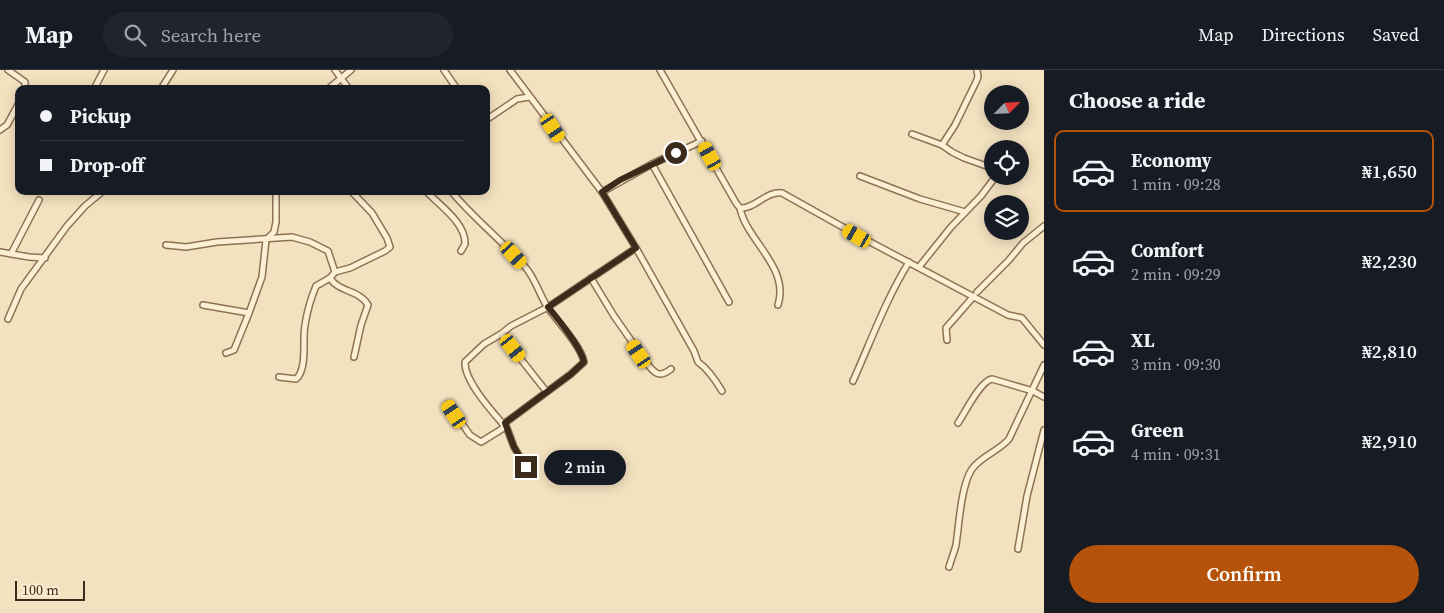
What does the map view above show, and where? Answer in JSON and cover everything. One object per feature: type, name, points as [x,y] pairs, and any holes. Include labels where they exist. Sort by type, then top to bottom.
[{"type":"street","points":[[8,70],[25,82],[25,85]]},
{"type":"street","points":[[96,85],[104,70]]},
{"type":"street","points":[[164,85],[173,70]]},
{"type":"street","points":[[335,70],[346,85]]},
{"type":"street","points":[[332,85],[351,70]]},
{"type":"street","points":[[444,70],[455,85]]},
{"type":"street","points":[[510,70],[538,106],[560,139],[580,161],[602,192],[636,248],[694,351],[698,362],[714,378],[722,391]]},
{"type":"street","points":[[660,70],[770,263],[779,281],[781,292],[778,305]]},
{"type":"street","points":[[942,145],[955,125],[976,82],[978,77],[977,70]]},
{"type":"street","points":[[490,117],[517,99],[530,97]]},
{"type":"street","points":[[0,130],[7,125],[15,110]]},
{"type":"street","points":[[912,134],[942,145],[958,155],[984,165]]},
{"type":"street","points":[[602,192],[620,180],[702,141]]},
{"type":"street","points":[[652,164],[729,302]]},
{"type":"street","points":[[860,176],[920,199],[965,212]]},
{"type":"street","points":[[919,268],[989,185]]},
{"type":"street","points":[[740,208],[747,208],[770,194],[782,193],[857,236],[919,268],[976,294],[1008,314],[1022,318],[1044,344]]},
{"type":"street","points":[[8,319],[21,289],[84,206],[97,195]]},
{"type":"street","points":[[226,353],[234,350],[262,277],[266,240],[274,232],[276,222],[276,195]]},
{"type":"street","points":[[279,377],[296,379],[300,375],[305,324],[316,286],[336,272],[350,268],[390,247],[387,238],[372,213],[355,195]]},
{"type":"street","points":[[430,195],[463,231],[465,244],[461,251]]},
{"type":"street","points":[[448,404],[470,435],[482,442],[502,429],[505,423],[571,374],[584,362],[575,344],[548,307],[527,270],[454,195]]},
{"type":"street","points":[[11,254],[39,200]]},
{"type":"street","points":[[947,340],[946,328],[1023,243],[1044,226]]},
{"type":"street","points":[[166,244],[186,247],[217,242],[300,238],[328,251],[336,272]]},
{"type":"street","points":[[529,472],[514,447],[505,423],[499,420],[482,398],[464,368],[464,362],[484,344],[502,334],[523,318],[548,307],[636,248]]},
{"type":"street","points":[[0,252],[29,258],[45,258]]},
{"type":"street","points":[[853,381],[891,294],[909,262]]},
{"type":"street","points":[[330,278],[338,286],[365,300],[368,305],[361,325],[354,357]]},
{"type":"street","points":[[591,278],[619,324],[655,373],[659,375],[665,374],[671,369]]},
{"type":"street","points":[[203,305],[249,313]]},
{"type":"street","points":[[502,334],[546,391]]},
{"type":"street","points":[[949,567],[955,547],[962,502],[971,470],[1009,439],[1044,365]]},
{"type":"street","points":[[958,423],[980,388],[988,380],[996,380],[1033,391],[1044,397]]},
{"type":"street","points":[[1018,549],[1027,496],[1044,430]]},
{"type":"route","points":[[526,467],[514,447],[505,423],[571,374],[584,362],[580,352],[548,307],[636,248],[602,192],[620,180],[676,153]]}]
